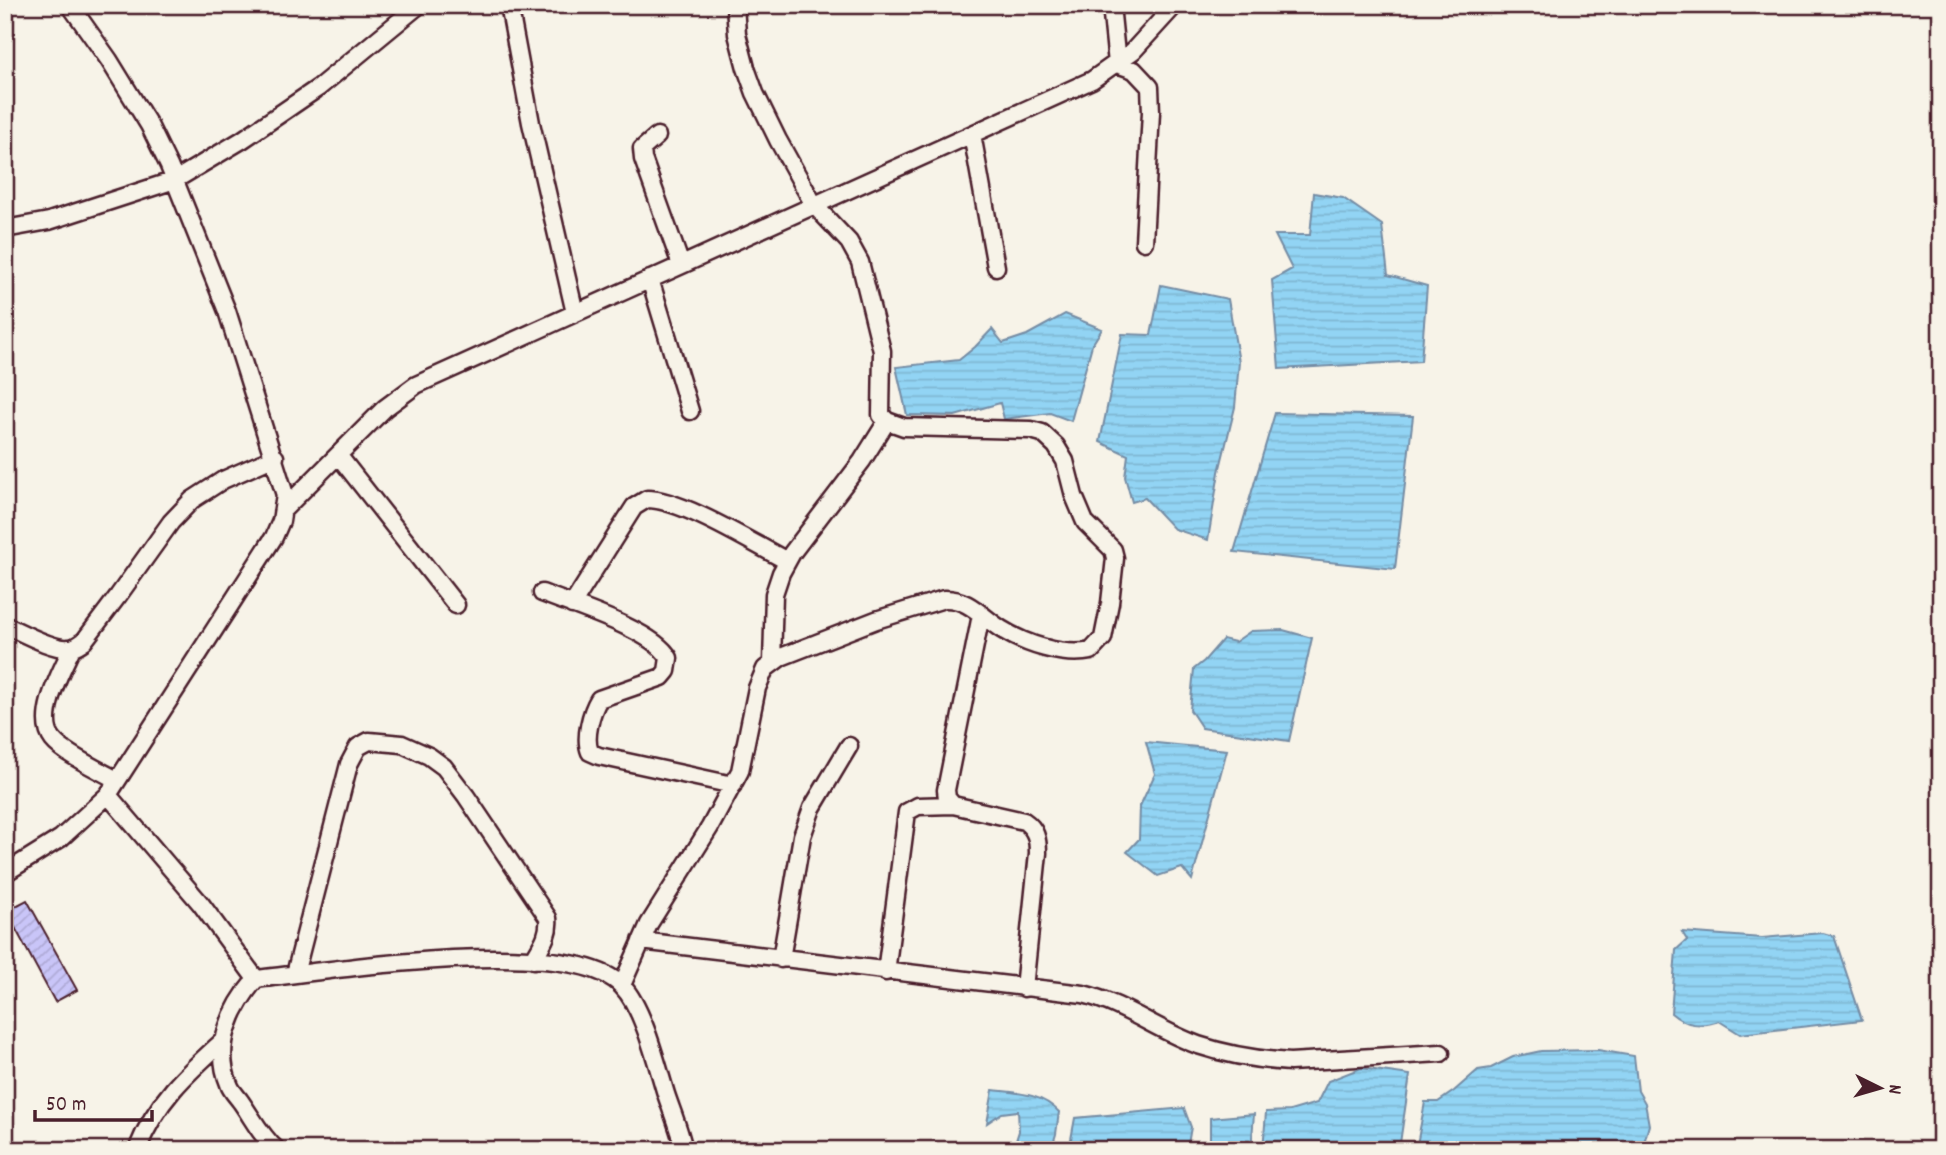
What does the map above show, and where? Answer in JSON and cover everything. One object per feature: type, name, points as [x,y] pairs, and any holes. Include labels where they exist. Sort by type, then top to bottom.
[{"type":"street","points":[[5,873],[61,838],[107,795],[274,537],[285,495],[227,311],[175,180],[149,125],[109,60],[70,5]]},
{"type":"street","points":[[5,229],[49,221],[175,180],[242,140],[318,88],[419,5]]},
{"type":"street","points":[[509,5],[531,122],[575,313]]},
{"type":"street","points":[[622,985],[656,912],[710,827],[733,785],[745,754],[757,688],[772,662],[810,644],[934,601],[951,599],[961,601],[1012,635],[1038,646],[1070,652],[1091,651],[1103,638],[1115,566],[1113,550],[1085,522],[1061,453],[1042,433],[1019,429],[904,427],[887,421],[881,415],[883,374],[880,339],[860,262],[849,242],[814,205],[755,93],[737,34],[735,5]]},
{"type":"street","points":[[1111,5],[1117,64]]},
{"type":"street","points":[[283,510],[385,408],[416,385],[1092,80],[1133,51],[1175,5]]},
{"type":"street","points":[[1117,64],[1134,70],[1150,87],[1144,242]]},
{"type":"street","points":[[972,134],[996,267]]},
{"type":"street","points":[[657,136],[642,149],[642,159],[681,265]]},
{"type":"street","points":[[650,279],[690,411]]},
{"type":"street","points":[[772,662],[774,594],[788,561],[862,461],[887,421]]},
{"type":"street","points":[[338,455],[456,605]]},
{"type":"street","points":[[5,625],[62,648],[72,648],[84,641],[171,522],[192,500],[223,480],[275,457]]},
{"type":"street","points":[[572,605],[634,507],[647,499],[663,501],[705,517],[788,561]]},
{"type":"street","points":[[542,593],[638,633],[666,652],[669,658],[667,671],[662,677],[599,699],[593,712],[588,739],[590,752],[733,785]]},
{"type":"street","points":[[953,805],[947,798],[947,783],[981,615]]},
{"type":"street","points":[[72,648],[53,690],[48,706],[47,727],[53,740],[81,761],[117,780]]},
{"type":"street","points":[[295,974],[349,764],[358,747],[369,741],[402,744],[429,756],[444,768],[466,796],[548,918],[546,938],[533,960]]},
{"type":"street","points":[[781,959],[802,836],[816,799],[849,746]]},
{"type":"street","points":[[107,795],[201,904],[256,979]]},
{"type":"street","points":[[887,972],[907,812],[918,806],[953,805],[1024,821],[1036,834],[1038,853],[1024,988]]},
{"type":"street","points":[[642,941],[1102,999],[1198,1045],[1261,1060],[1290,1062],[1441,1053]]},
{"type":"street","points":[[277,1150],[265,1139],[229,1085],[223,1063],[224,1040],[233,1012],[241,996],[256,979],[403,961],[504,957],[563,963],[602,972],[622,985],[645,1029],[684,1150]]},
{"type":"street","points":[[137,1150],[156,1110],[183,1077],[224,1040]]},
{"type":"water","points":[[1314,193],[1343,198],[1382,225],[1388,275],[1427,286],[1421,361],[1279,369],[1272,280],[1292,269],[1275,235],[1310,235]]},
{"type":"water","points":[[1161,285],[1228,299],[1239,362],[1235,407],[1219,472],[1208,540],[1174,529],[1145,498],[1132,502],[1125,477],[1128,455],[1100,442],[1122,334],[1151,335]]},
{"type":"water","points":[[1065,314],[1102,329],[1092,345],[1071,421],[1050,413],[1004,419],[1000,403],[955,416],[907,415],[896,367],[959,360],[992,329],[1003,343],[1027,335]]},
{"type":"water","points":[[1275,413],[1413,416],[1395,569],[1234,552]]},
{"type":"water","points":[[1283,630],[1312,638],[1289,741],[1202,728],[1190,710],[1194,669],[1223,639],[1235,642],[1251,631]]},
{"type":"water","points":[[1146,742],[1227,750],[1192,880],[1182,868],[1158,876],[1127,852],[1139,839],[1140,806],[1155,774]]},
{"type":"water","points":[[1682,932],[1762,938],[1823,933],[1834,936],[1862,1020],[1740,1034],[1719,1021],[1700,1025],[1682,1021],[1671,1013],[1676,950],[1687,940]]},
{"type":"water","points":[[1598,1050],[1634,1056],[1638,1091],[1645,1103],[1649,1125],[1644,1143],[1651,1150],[1416,1150],[1425,1102],[1438,1102],[1478,1070],[1491,1068],[1513,1057],[1541,1051]]},
{"type":"water","points":[[1361,1068],[1410,1075],[1399,1150],[1263,1150],[1266,1112],[1290,1111],[1317,1103],[1328,1081]]},
{"type":"water","points":[[993,1090],[1037,1097],[1059,1112],[1051,1150],[1013,1150],[1019,1131],[1018,1111],[1002,1113],[987,1123]]},
{"type":"water","points":[[1184,1108],[1191,1127],[1187,1150],[1069,1150],[1075,1118]]},
{"type":"water","points":[[1254,1114],[1251,1150],[1210,1150],[1210,1118]]},
{"type":"building","points":[[27,900],[77,990],[55,1002],[6,911]]}]
